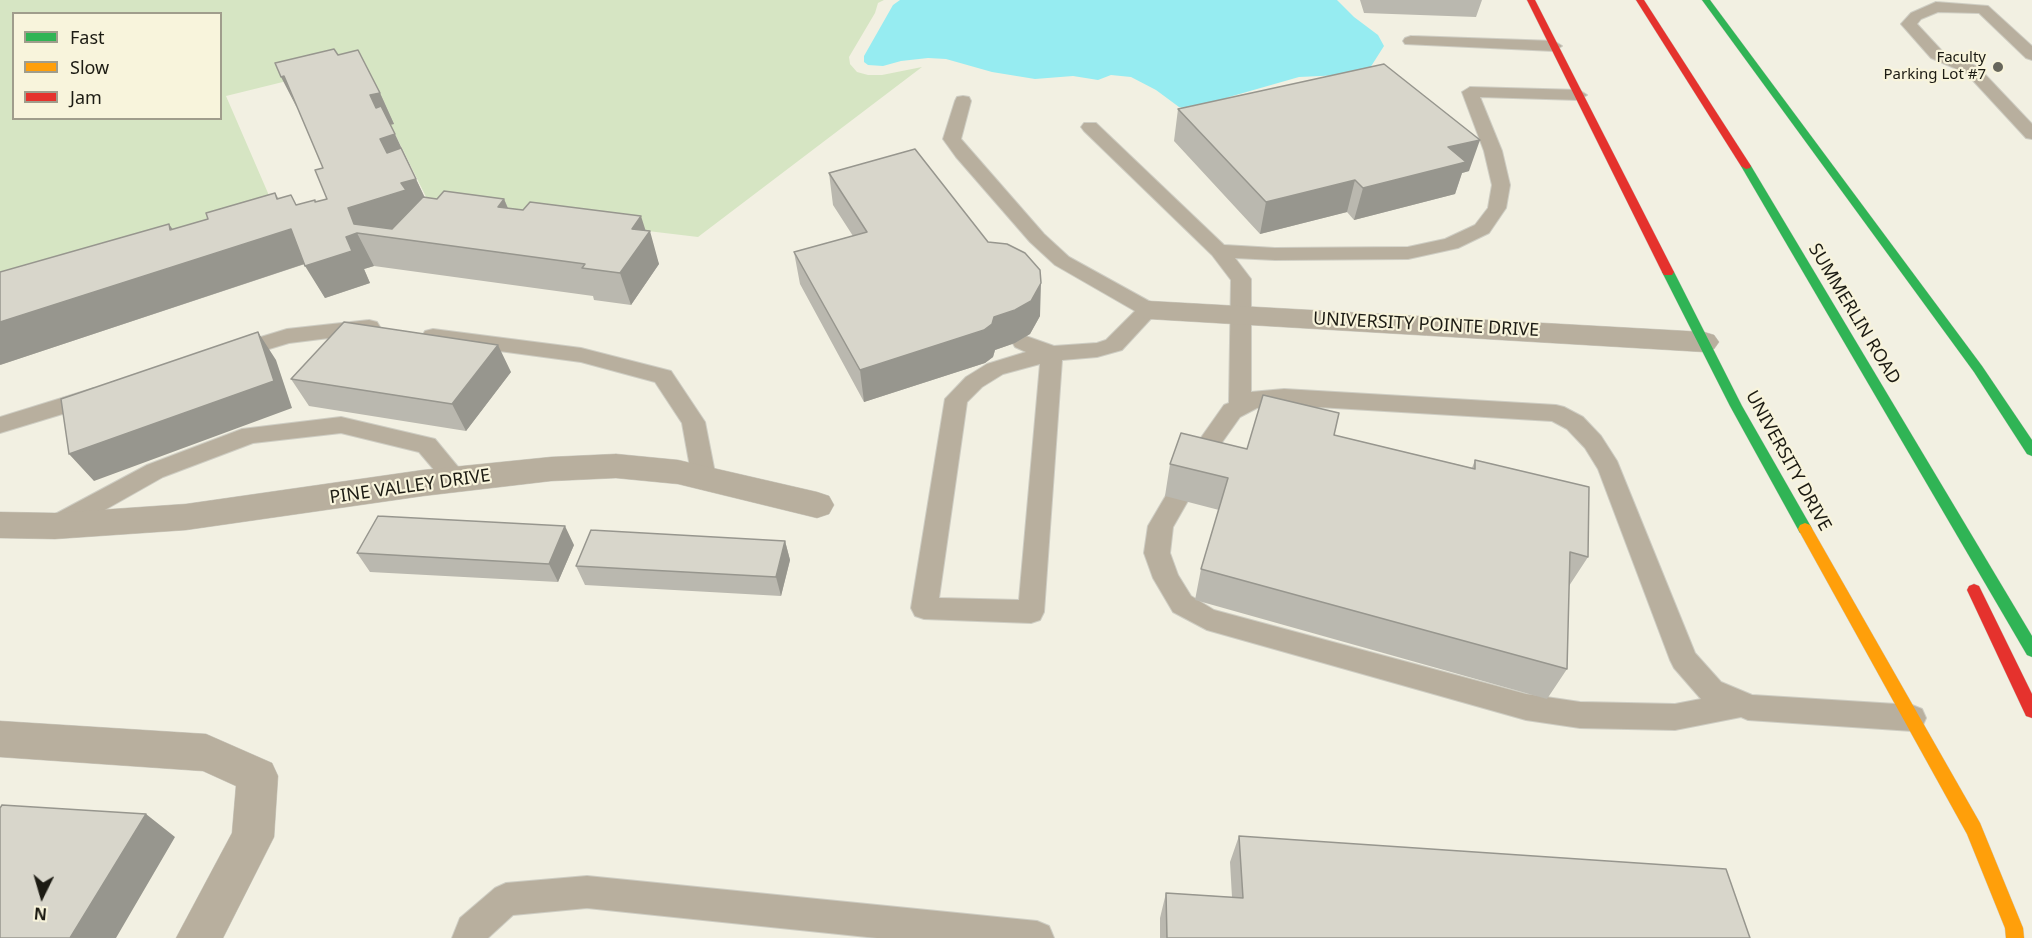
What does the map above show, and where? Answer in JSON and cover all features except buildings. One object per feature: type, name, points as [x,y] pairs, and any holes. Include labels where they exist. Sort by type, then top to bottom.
[{"type":"main road","name":"UNIVERSITY DRIVE","points":[[1531,0],[1736,406],[1974,829],[2014,928],[2015,938]]},
{"type":"main road","name":"SUMMERLIN ROAD","points":[[1641,0],[1725,131],[2032,650]]},
{"type":"main road","points":[[1706,0],[2032,442]]},
{"type":"main road","points":[[1800,260],[1935,514]]},
{"type":"main road","points":[[1978,369],[2032,451]]},
{"type":"main road","points":[[1966,575],[2032,711]]},
{"type":"street","name":"UNIVERSITY POINTE DRIVE","points":[[1149,310],[1704,342]]},
{"type":"street","name":"PINE VALLEY DRIVE","points":[[0,525],[55,526],[186,517],[456,479],[551,469],[616,466],[678,472],[817,505]]},
{"type":"street","points":[[0,739],[206,753],[257,776],[253,837],[199,938]]},
{"type":"lane","points":[[2032,55],[1983,9],[1933,3],[1909,24],[1937,55],[1972,70],[2032,134]]},
{"type":"lane","points":[[1411,41],[1554,46]]},
{"type":"lane","points":[[1219,251],[1275,255],[1408,253],[1451,244],[1482,229],[1497,208],[1502,185],[1470,92],[1579,95]]},
{"type":"lane","points":[[963,100],[952,139],[955,146],[1037,238],[1062,261],[1149,310],[1114,345],[1097,350],[1052,354],[1017,361],[995,369],[974,382],[956,399],[924,608],[1031,612],[1052,354]]},
{"type":"lane","points":[[1090,127],[1219,251],[1241,279],[1240,406]]},
{"type":"lane","points":[[1037,238],[1042,254],[1038,266]]},
{"type":"lane","points":[[221,357],[287,336],[363,327],[386,330]]},
{"type":"lane","points":[[409,333],[581,355],[663,376],[693,422],[704,478]]},
{"type":"lane","points":[[1023,342],[1052,354]]},
{"type":"lane","points":[[0,425],[110,391]]},
{"type":"lane","points":[[1191,469],[1232,411],[1252,400],[1284,397],[1556,413],[1575,423],[1593,442],[1609,467],[1684,660],[1711,691],[1748,707],[1912,718]]},
{"type":"lane","points":[[55,526],[154,471],[250,435],[341,426],[427,446],[456,479]]},
{"type":"lane","points":[[1177,499],[1161,526],[1157,553],[1166,578],[1182,604],[1208,619],[1537,709],[1580,716],[1675,717],[1743,704]]},
{"type":"lane","points":[[469,938],[472,930],[506,899],[587,892],[1037,938]]},
{"type":"green space","points":[[0,0],[884,0],[878,3],[875,13],[849,57],[850,64],[857,72],[868,75],[882,75],[922,67],[698,237],[430,205],[360,63],[226,96],[274,207],[0,290]]},
{"type":"water","points":[[900,0],[1337,0],[1354,17],[1378,35],[1384,46],[1370,68],[1342,75],[1299,77],[1229,97],[1195,111],[1179,107],[1156,90],[1131,77],[1111,75],[1098,80],[1073,76],[1035,79],[992,72],[946,59],[928,58],[883,66],[868,65],[864,62],[864,56],[893,5]]},
{"type":"traffic: fast","points":[[1706,0],[1978,369],[2032,451]]},
{"type":"traffic: fast","points":[[1746,166],[2032,650]]},
{"type":"traffic: fast","points":[[1668,272],[1736,406],[1805,529]]},
{"type":"traffic: slow","points":[[1805,529],[1974,829],[2014,928],[2015,938]]},
{"type":"traffic: jam","points":[[1531,0],[1668,272]]},
{"type":"traffic: jam","points":[[1640,0],[1746,166]]},
{"type":"traffic: jam","points":[[1974,590],[2032,711]]},
{"type":"place","name":"Faculty Parking Lot #7","points":[[1998,67]]}]
